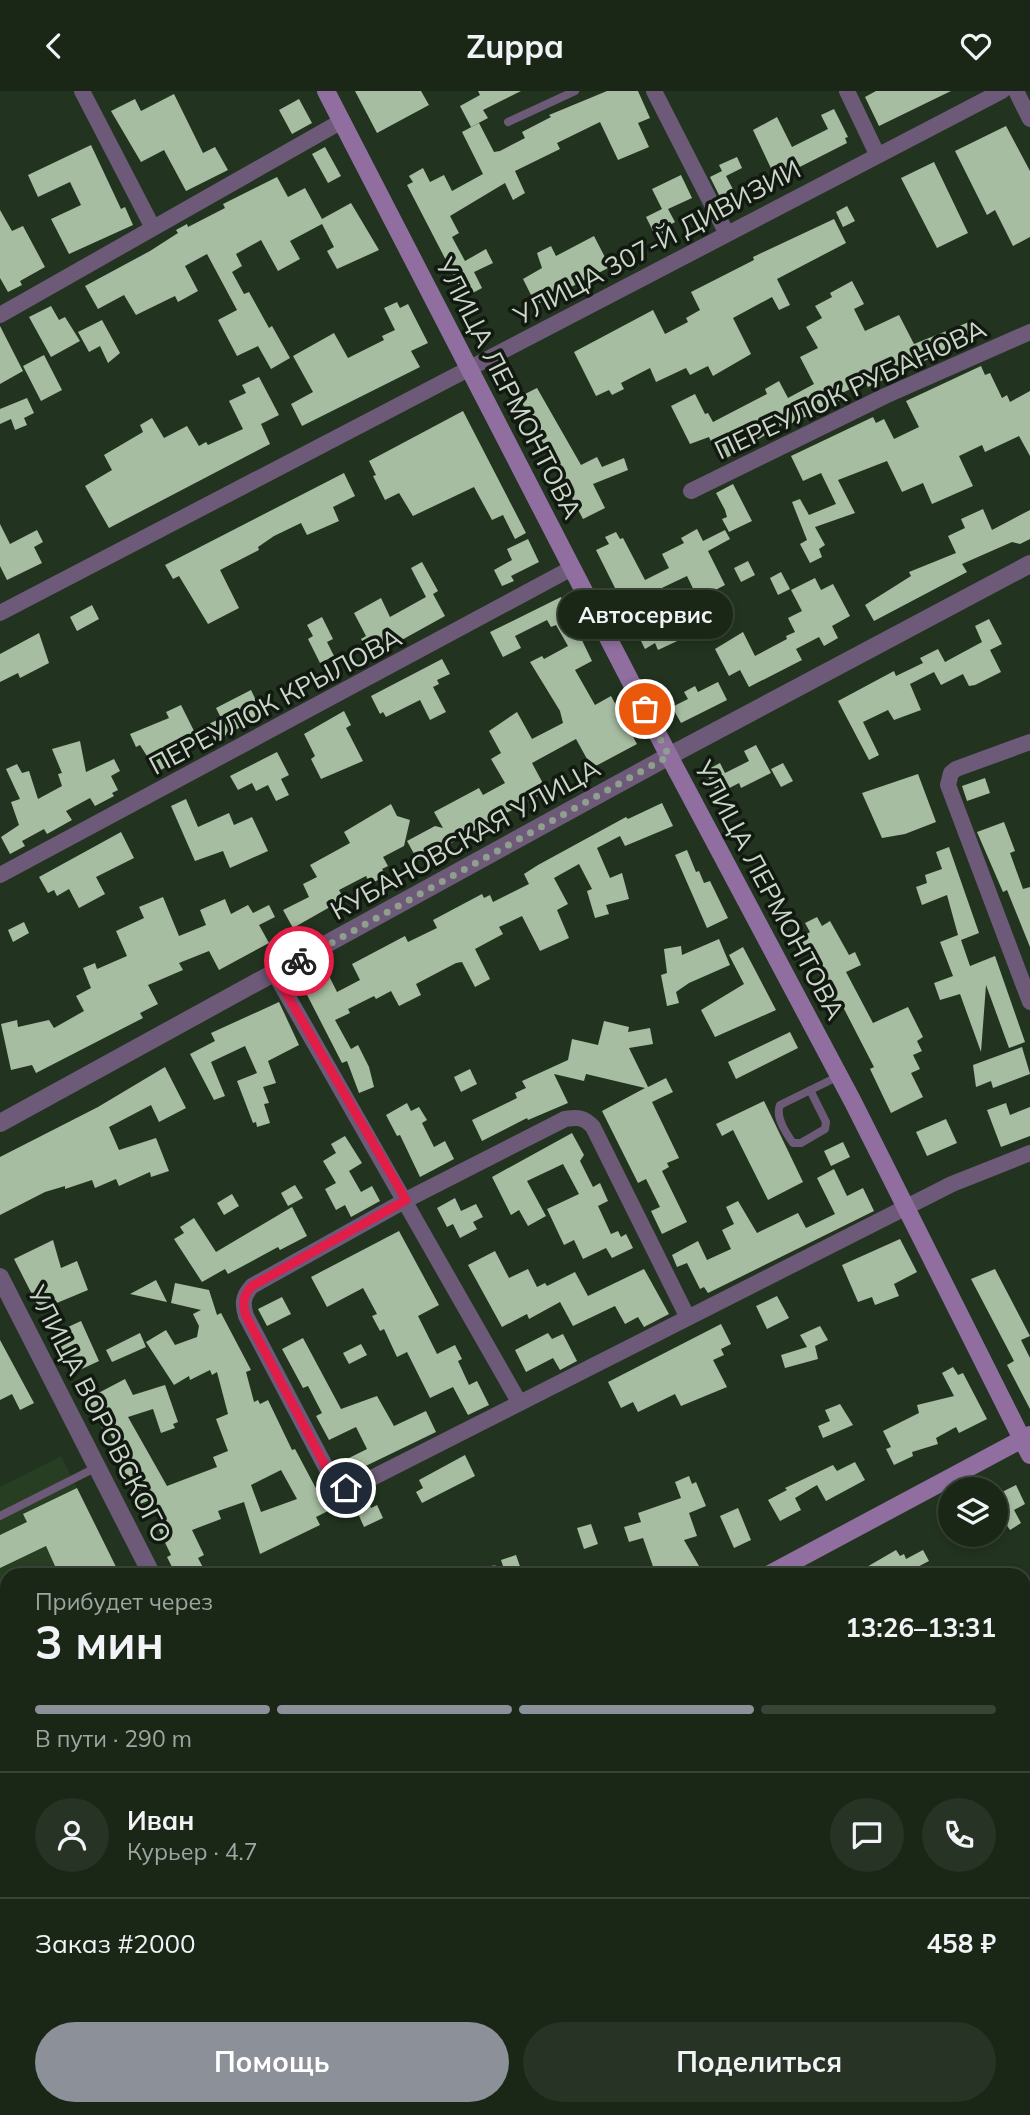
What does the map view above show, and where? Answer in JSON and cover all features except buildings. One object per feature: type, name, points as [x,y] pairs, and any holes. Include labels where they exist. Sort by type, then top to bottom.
[{"type":"main road","name":"УЛИЦА ЛЕРМОНТОВА","points":[[326,91],[1027,1443]]},
{"type":"main road","points":[[782,1568],[1027,1443]]},
{"type":"street","points":[[82,91],[153,228]]},
{"type":"street","points":[[654,91],[727,234]]},
{"type":"street","points":[[847,91],[877,154]]},
{"type":"street","name":"УЛИЦА 307-Й ДИВИЗИИ","points":[[0,613],[1002,91]]},
{"type":"street","points":[[1016,91],[1030,119]]},
{"type":"street","points":[[0,314],[342,121]]},
{"type":"street","name":"ПЕРЕУЛОК РУБАНОВА","points":[[691,491],[885,396],[1030,332]]},
{"type":"street","name":"КУБАНОВСКАЯ УЛИЦА","points":[[0,1123],[669,756],[1030,564]]},
{"type":"street","name":"ПЕРЕУЛОК КРЫЛОВА","points":[[0,875],[572,568]]},
{"type":"street","points":[[1030,742],[956,769],[948,778],[949,793],[1030,1002]]},
{"type":"street","points":[[275,974],[519,1402]]},
{"type":"street","points":[[687,1316],[593,1127],[586,1119],[565,1119],[406,1200],[252,1286],[245,1294],[246,1316],[331,1477],[337,1485],[356,1486],[952,1184],[1030,1153]]},
{"type":"street","name":"УЛИЦА ВОРОВСКОГО","points":[[0,1277],[148,1568]]},
{"type":"lane","points":[[508,122],[575,91]]},
{"type":"lane","points":[[810,1090],[826,1122],[825,1129],[801,1143],[793,1143],[778,1116],[778,1108],[810,1090],[839,1076]]},
{"type":"lane","points":[[0,1516],[97,1467]]},
{"type":"shaded area","points":[[61,1456],[117,1568],[0,1568],[0,1487]]},
{"type":"way so far","points":[[299,961],[669,756],[645,709]]},
{"type":"place","name":"Автосервис","points":[[645,709]]},
{"type":"route","points":[[299,961],[275,974],[406,1200],[252,1286],[245,1294],[243,1304],[246,1316],[331,1477],[337,1485],[346,1488]]}]
